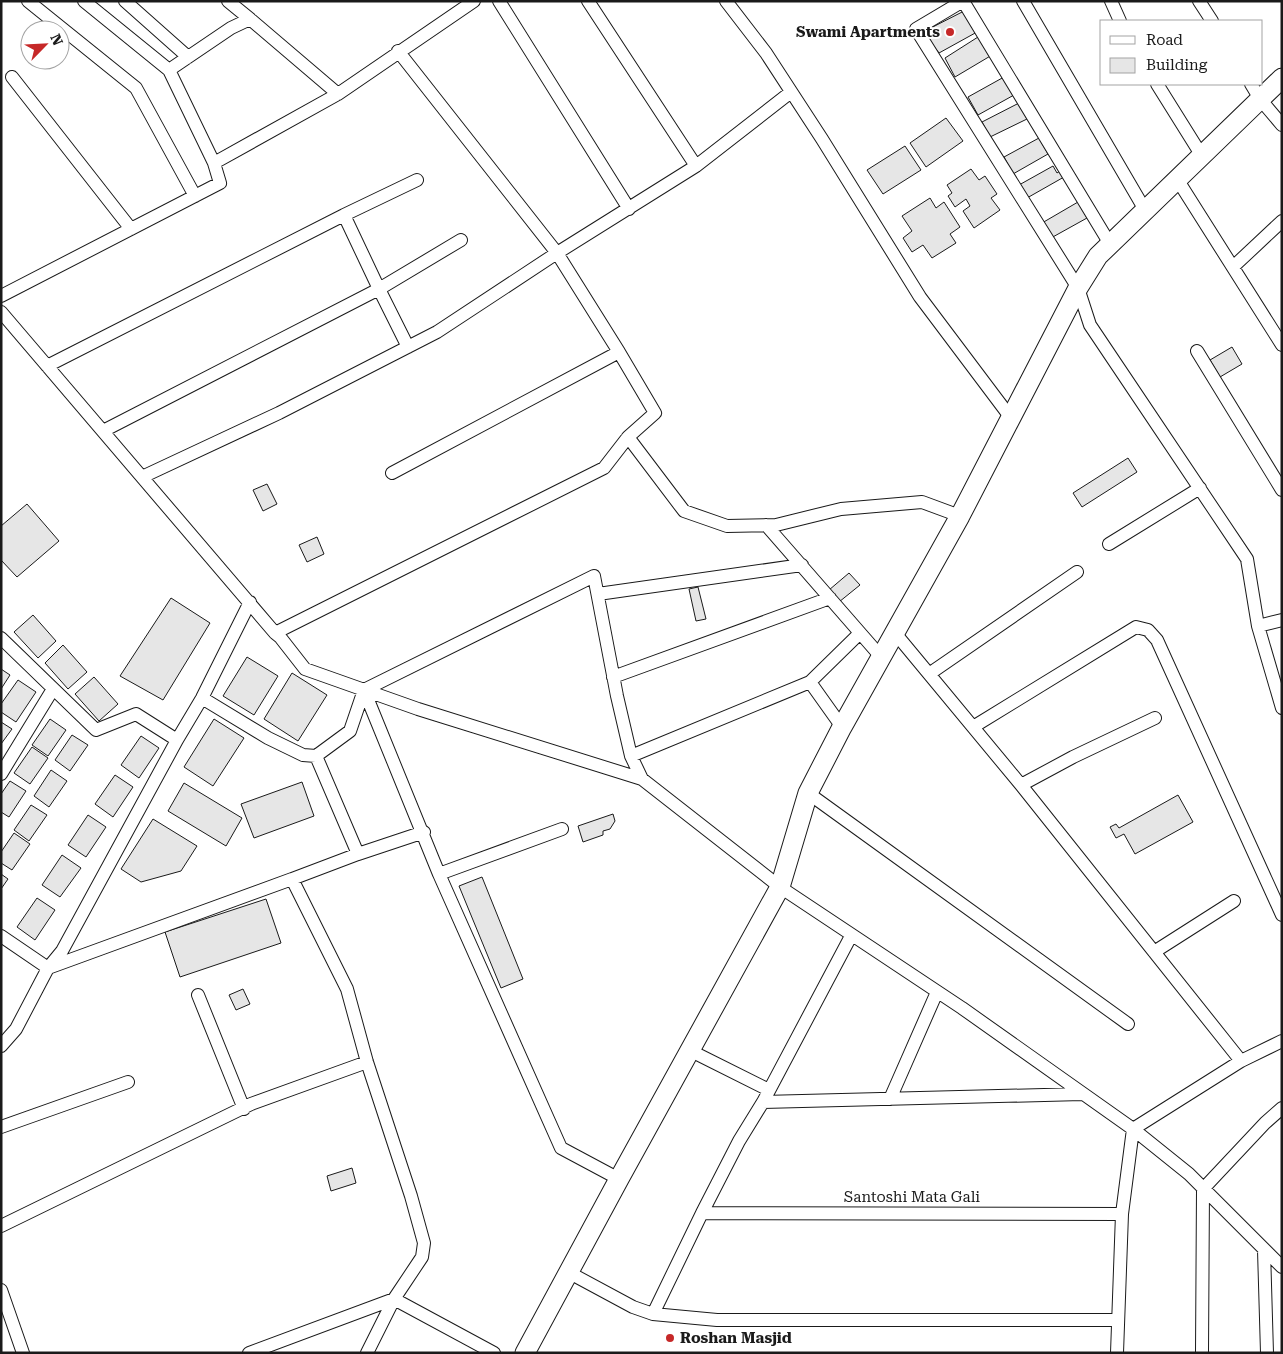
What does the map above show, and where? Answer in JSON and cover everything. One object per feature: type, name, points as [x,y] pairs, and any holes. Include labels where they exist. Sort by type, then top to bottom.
[{"type":"street","points":[[28,1],[136,88],[195,196]]},
{"type":"street","points":[[1,296],[220,184],[214,163],[169,70],[84,1]]},
{"type":"street","points":[[125,1],[188,57]]},
{"type":"street","points":[[228,1],[338,94]]},
{"type":"street","points":[[214,163],[338,94],[398,51],[474,1]]},
{"type":"street","points":[[499,1],[629,209]]},
{"type":"street","points":[[588,1],[696,166]]},
{"type":"street","points":[[726,1],[766,53],[920,297],[1011,418]]},
{"type":"street","points":[[1023,1],[1145,210]]},
{"type":"street","points":[[1110,1],[1120,20]]},
{"type":"street","points":[[1199,1],[1211,20]]},
{"type":"street","points":[[1110,244],[963,2],[916,29],[1078,288],[1090,325],[1247,559],[1258,626],[1282,708]]},
{"type":"street","points":[[169,70],[231,28],[250,19]]},
{"type":"street","points":[[275,633],[604,468],[628,436],[655,413],[556,253],[398,51]]},
{"type":"street","points":[[12,77],[131,229]]},
{"type":"street","points":[[525,1353],[780,887],[808,793],[842,727],[960,516],[1078,288],[1098,256],[1202,156],[1255,91],[1282,78]]},
{"type":"street","points":[[1158,85],[1202,156]]},
{"type":"street","points":[[1255,91],[1282,125]]},
{"type":"street","points":[[142,477],[279,413],[437,332],[556,253],[696,166],[791,92]]},
{"type":"street","points":[[1177,179],[1282,345]]},
{"type":"street","points":[[47,366],[344,215],[417,180]]},
{"type":"street","points":[[344,215],[408,347]]},
{"type":"street","points":[[1233,267],[1282,221]]},
{"type":"street","points":[[103,431],[379,289],[461,240]]},
{"type":"street","points":[[1,312],[280,637],[305,669],[418,709],[642,780],[780,887],[937,992],[1133,1129],[1189,1174],[1282,1268]]},
{"type":"street","points":[[1197,351],[1282,490]]},
{"type":"street","points":[[392,473],[619,352]]},
{"type":"street","points":[[628,436],[684,511],[727,526],[776,525],[841,509],[922,502],[960,516]]},
{"type":"street","points":[[1109,544],[1200,488]]},
{"type":"street","points":[[766,525],[882,658]]},
{"type":"street","points":[[598,594],[802,566]]},
{"type":"street","points":[[929,674],[1077,572]]},
{"type":"street","points":[[202,698],[268,738],[303,755],[316,756],[350,731],[364,690],[594,576],[630,756],[642,780]]},
{"type":"street","points":[[613,677],[830,598]]},
{"type":"street","points":[[1,1046],[16,1029],[48,968],[62,951],[177,740],[202,698],[250,602]]},
{"type":"street","points":[[1258,626],[1282,620]]},
{"type":"street","points":[[973,727],[1136,627],[1148,630],[1157,640],[1282,915]]},
{"type":"street","points":[[630,756],[810,682],[860,633]]},
{"type":"street","points":[[895,633],[1021,785],[1241,1061]]},
{"type":"street","points":[[1,638],[96,730],[136,714],[177,740]]},
{"type":"street","points":[[810,682],[842,727]]},
{"type":"street","points":[[1,774],[53,689]]},
{"type":"street","points":[[364,690],[424,832],[439,874],[561,1148],[619,1179]]},
{"type":"street","points":[[1021,785],[1073,757],[1155,718]]},
{"type":"street","points":[[316,756],[358,854]]},
{"type":"street","points":[[808,793],[1128,1024]]},
{"type":"street","points":[[439,874],[562,829]]},
{"type":"street","points":[[48,968],[358,854],[424,832]]},
{"type":"street","points":[[292,879],[347,989],[367,1062],[424,1243],[422,1258],[394,1299],[367,1353]]},
{"type":"street","points":[[1154,952],[1234,901]]},
{"type":"street","points":[[1,936],[48,968]]},
{"type":"street","points":[[653,1314],[739,1141],[763,1102],[851,936]]},
{"type":"street","points":[[890,1099],[937,992]]},
{"type":"street","points":[[198,995],[244,1109]]},
{"type":"street","points":[[1133,1129],[1241,1061],[1282,1041]]},
{"type":"street","points":[[691,1051],[769,1090]]},
{"type":"street","points":[[1,1226],[251,1104],[367,1062]]},
{"type":"street","points":[[1,1127],[128,1082]]},
{"type":"street","points":[[763,1102],[1082,1094]]},
{"type":"street","points":[[1202,1353],[1203,1189],[1265,1123],[1282,1108]]},
{"type":"street","points":[[1117,1353],[1122,1214],[1133,1129]]},
{"type":"street","name":"Santoshi Mata Gali","points":[[702,1213],[1122,1214]]},
{"type":"street","points":[[1264,1250],[1267,1353]]},
{"type":"street","points":[[568,1272],[633,1307],[653,1314],[726,1320],[1117,1320]]},
{"type":"street","points":[[1,1290],[23,1353]]},
{"type":"street","points":[[249,1353],[394,1299],[494,1353]]},
{"type":"building","name":"Swami Apartments","points":[[966,10],[977,32],[939,53],[923,32]]},
{"type":"building","points":[[978,37],[992,55],[955,77],[945,58]]},
{"type":"building","points":[[1004,77],[1014,95],[978,115],[968,97]]},
{"type":"building","points":[[1019,103],[1027,119],[990,137],[982,122]]},
{"type":"building","points":[[946,118],[963,141],[926,167],[910,143]]},
{"type":"building","points":[[1039,138],[1048,154],[1013,174],[1004,157]]},
{"type":"building","points":[[905,146],[921,170],[883,194],[867,170]]},
{"type":"building","points":[[1053,166],[1057,173],[1060,171],[1064,177],[1027,198],[1019,185]]},
{"type":"building","points":[[971,169],[979,180],[985,176],[997,194],[991,198],[1000,210],[974,228],[963,211],[970,206],[966,199],[955,207],[948,196],[952,193],[947,185]]},
{"type":"building","points":[[930,198],[936,208],[944,202],[960,227],[950,234],[956,243],[932,258],[923,245],[912,252],[903,238],[912,231],[902,216]]},
{"type":"building","points":[[1078,202],[1087,218],[1051,238],[1042,223]]},
{"type":"building","points":[[1232,347],[1242,364],[1220,377],[1210,360]]},
{"type":"building","points":[[1128,458],[1137,472],[1082,507],[1073,493]]},
{"type":"building","points":[[267,484],[277,504],[263,511],[253,490]]},
{"type":"building","points":[[27,504],[59,541],[17,577],[1,560],[1,526]]},
{"type":"building","points":[[317,537],[324,554],[307,562],[299,545]]},
{"type":"building","points":[[849,573],[860,585],[839,602],[829,590]]},
{"type":"building","points":[[698,587],[706,619],[696,621],[689,589]]},
{"type":"building","points":[[171,598],[210,623],[163,700],[120,676]]},
{"type":"building","points":[[33,615],[56,641],[38,658],[14,632]]},
{"type":"building","points":[[63,645],[87,672],[68,689],[45,663]]},
{"type":"building","points":[[247,657],[278,676],[254,715],[223,696]]},
{"type":"building","points":[[1,669],[10,675],[1,689]]},
{"type":"building","points":[[292,673],[327,695],[298,741],[264,719]]},
{"type":"building","points":[[94,677],[118,704],[99,721],[75,694]]},
{"type":"building","points":[[18,680],[36,692],[16,722],[1,712],[1,704]]},
{"type":"building","points":[[50,719],[66,730],[48,756],[32,745]]},
{"type":"building","points":[[214,719],[244,738],[213,786],[184,767]]},
{"type":"building","points":[[1,722],[12,729],[1,744]]},
{"type":"building","points":[[72,735],[88,745],[70,771],[55,760]]},
{"type":"building","points":[[141,736],[159,748],[139,778],[121,765]]},
{"type":"building","points":[[32,747],[48,758],[30,784],[14,773]]},
{"type":"building","points":[[51,770],[67,781],[49,807],[34,796]]},
{"type":"building","points":[[115,775],[133,787],[113,817],[95,804]]},
{"type":"building","points":[[10,781],[26,791],[9,817],[1,812],[1,794]]},
{"type":"building","points":[[302,782],[314,816],[254,838],[241,804]]},
{"type":"building","points":[[184,783],[242,818],[226,846],[168,811]]},
{"type":"building","points":[[1178,795],[1193,822],[1135,854],[1124,834],[1116,838],[1110,827],[1116,824],[1119,828]]},
{"type":"building","points":[[31,805],[47,815],[29,841],[14,830]]},
{"type":"building","points":[[613,814],[615,821],[610,829],[603,831],[603,835],[583,842],[578,826]]},
{"type":"building","points":[[88,815],[106,827],[86,857],[68,845]]},
{"type":"building","points":[[153,819],[197,846],[181,871],[141,882],[121,869]]},
{"type":"building","points":[[14,833],[30,844],[12,870],[1,863],[1,852]]},
{"type":"building","points":[[62,855],[81,868],[60,897],[42,885]]},
{"type":"building","points":[[1,874],[8,879],[1,889]]},
{"type":"building","points":[[482,877],[523,979],[501,988],[459,886]]},
{"type":"building","points":[[37,898],[55,910],[35,940],[17,927]]},
{"type":"building","points":[[266,899],[281,943],[180,977],[165,932]]},
{"type":"building","points":[[243,989],[250,1004],[236,1010],[229,995]]},
{"type":"building","points":[[352,1168],[356,1183],[331,1191],[327,1176]]},
{"type":"place","name":"Swami Apartments","points":[[950,32]]},
{"type":"place","name":"Roshan Masjid","points":[[670,1338]]}]
